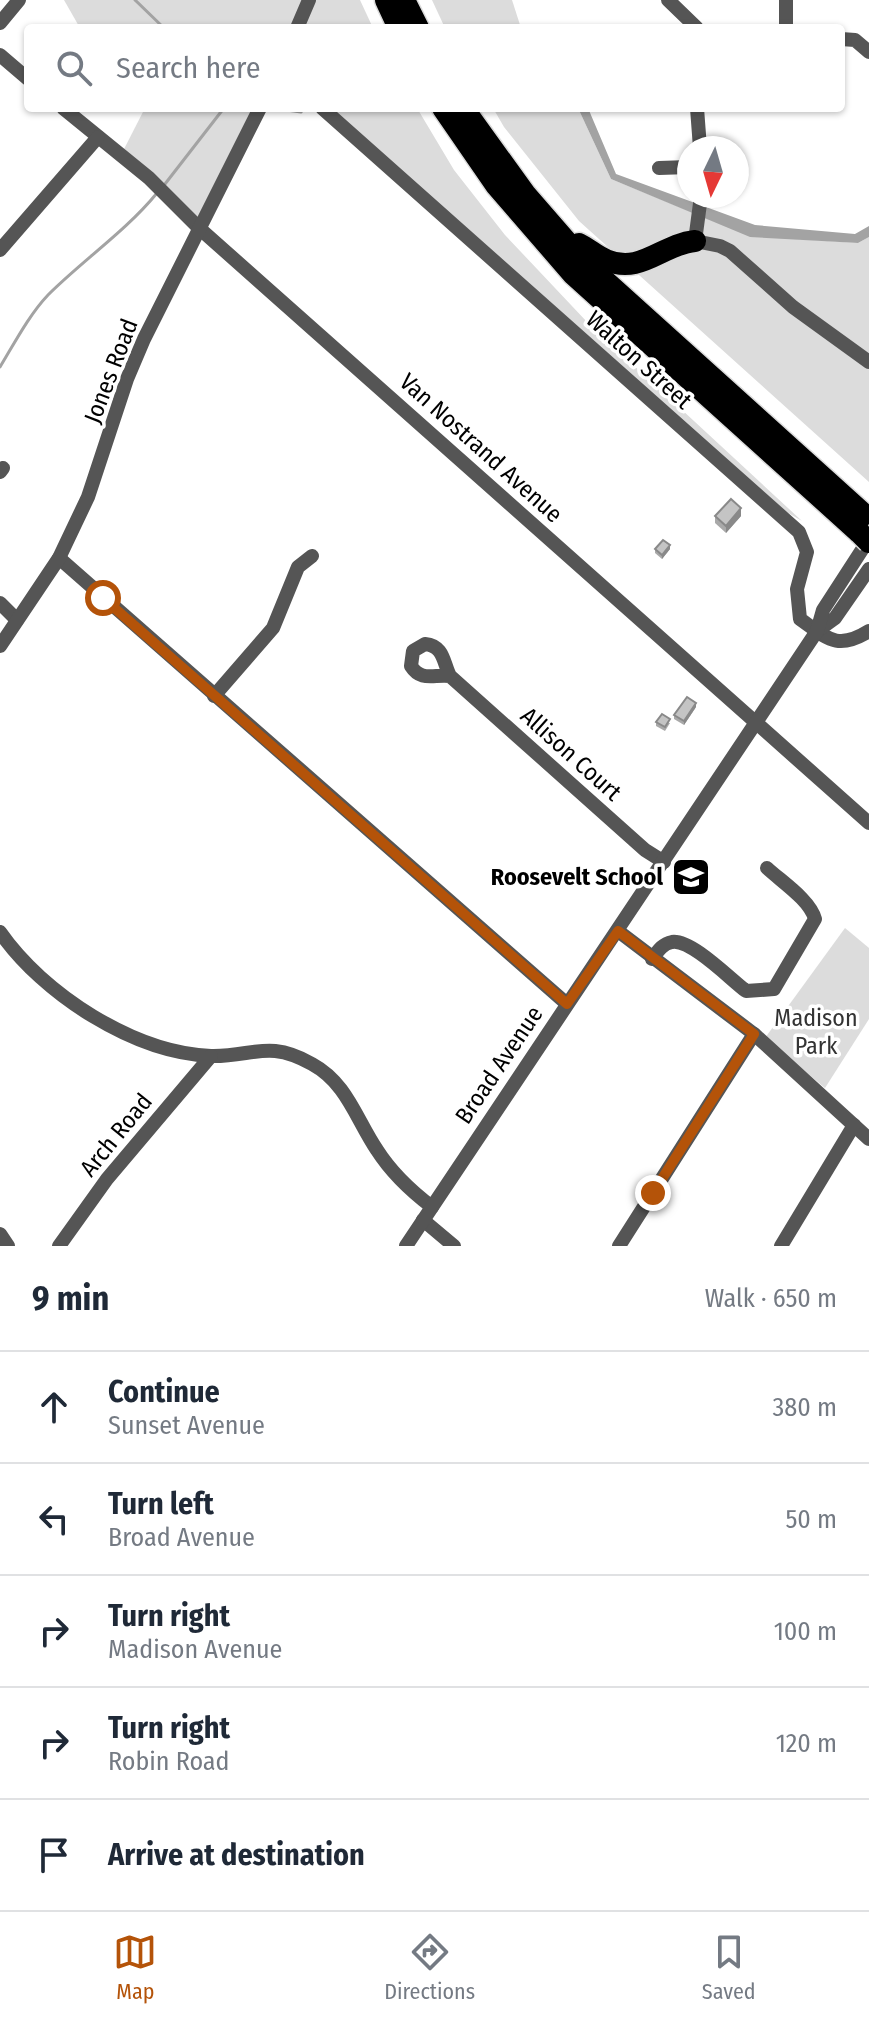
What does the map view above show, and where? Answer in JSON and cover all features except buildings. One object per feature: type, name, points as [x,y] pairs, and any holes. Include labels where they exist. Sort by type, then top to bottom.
[{"type":"highway","points":[[386,0],[397,24]]},
{"type":"highway","points":[[404,0],[416,24]]},
{"type":"highway","points":[[446,112],[502,193],[573,274],[617,317],[867,530]]},
{"type":"highway","points":[[466,112],[496,157],[555,231],[628,305],[867,530]]},
{"type":"highway","points":[[555,231],[601,258],[626,265],[641,263],[696,235]]},
{"type":"street","points":[[0,23],[19,0]]},
{"type":"street","points":[[299,24],[309,0]]},
{"type":"street","points":[[668,0],[693,24]]},
{"type":"street","points":[[786,0],[786,24]]},
{"type":"street","points":[[845,39],[855,40],[869,52]]},
{"type":"street","points":[[0,55],[24,76]]},
{"type":"street","name":"Van Nostrand Avenue","points":[[68,112],[160,190],[869,823]]},
{"type":"street","name":"Jones Road","points":[[0,646],[59,558],[88,497],[127,379],[144,339],[257,112]]},
{"type":"street","name":"Walton Street","points":[[326,112],[799,532],[807,552],[797,589],[800,619],[817,631]]},
{"type":"street","points":[[697,112],[699,136]]},
{"type":"street","points":[[0,250],[98,137]]},
{"type":"street","points":[[659,168],[677,167]]},
{"type":"street","points":[[699,208],[696,235],[730,251],[793,307],[869,362]]},
{"type":"street","name":"Broad Avenue","points":[[406,1246],[817,631],[823,610],[867,530]]},
{"type":"street","points":[[214,696],[273,628],[298,567],[312,556]]},
{"type":"street","points":[[59,558],[567,1004]]},
{"type":"street","name":"Broad Avenue","points":[[817,631],[835,618],[869,569]]},
{"type":"street","points":[[0,603],[17,620]]},
{"type":"street","points":[[817,631],[842,642],[852,641],[869,631]]},
{"type":"street","name":"Allison Court","points":[[450,676],[645,850],[664,862]]},
{"type":"street","points":[[652,959],[661,946],[673,942],[686,944],[746,991],[774,989],[815,914],[767,868]]},
{"type":"street","points":[[618,931],[754,1034],[869,1139]]},
{"type":"street","points":[[0,932],[11,948],[50,985],[119,1032],[168,1049],[211,1056],[268,1049],[299,1057],[315,1065],[343,1091],[377,1151],[454,1246]]},
{"type":"street","points":[[619,1246],[754,1034]]},
{"type":"street","name":"Arch Road","points":[[59,1246],[107,1179],[211,1056]]},
{"type":"street","points":[[781,1246],[854,1125]]},
{"type":"street","points":[[0,1234],[8,1246]]},
{"type":"green space","points":[[64,0],[360,0],[371,24],[78,24]]},
{"type":"green space","points":[[432,0],[512,0],[520,24],[443,24]]},
{"type":"green space","points":[[143,112],[254,112],[202,229],[122,153]]},
{"type":"green space","points":[[328,112],[419,112],[454,170],[505,235],[588,323],[802,521],[761,497]]},
{"type":"green space","points":[[495,112],[580,112],[611,179],[750,236],[858,243],[869,237],[869,482],[579,221]]},
{"type":"green space","name":"Madison Park","points":[[845,928],[869,948],[869,1019],[825,1088],[765,1038]]},
{"type":"shaded area","points":[[580,112],[590,112],[616,174],[677,196],[677,207],[611,179]]},
{"type":"shaded area","points":[[680,208],[709,208],[755,225],[855,234],[869,226],[869,237],[858,243],[750,237]]},
{"type":"waterway","points":[[135,0],[160,24]]},
{"type":"waterway","points":[[165,184],[221,112]]},
{"type":"waterway","points":[[0,367],[48,295],[132,220],[157,193]]},
{"type":"place","name":"Roosevelt School","points":[[691,877]]},
{"type":"route","points":[[103,598],[567,1004],[618,931],[754,1034],[653,1193]]}]
